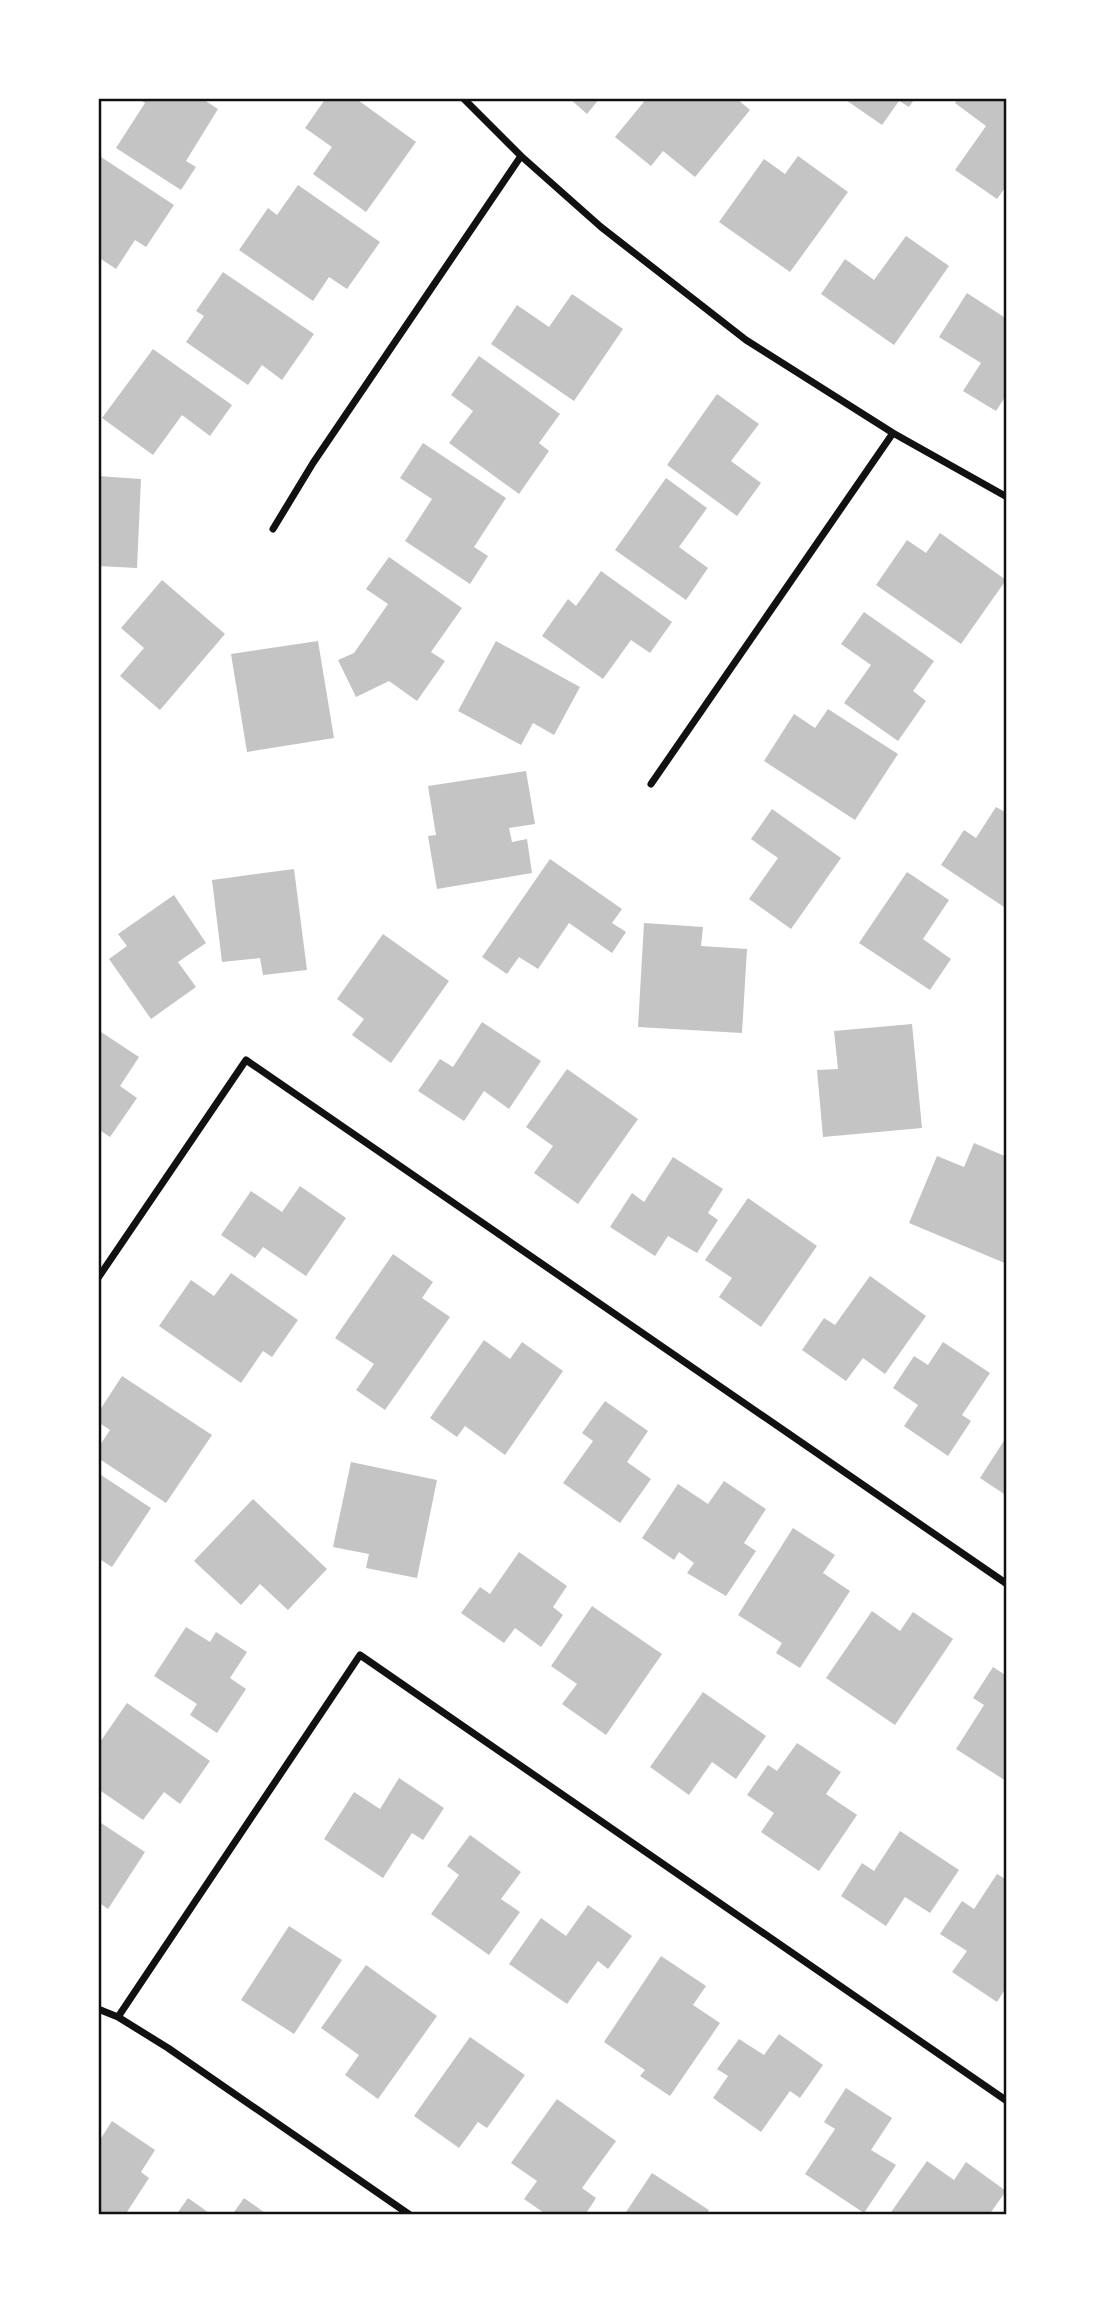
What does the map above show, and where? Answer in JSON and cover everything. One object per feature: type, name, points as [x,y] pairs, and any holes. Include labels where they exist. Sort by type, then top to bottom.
[{"type":"street","points":[[463,98],[521,156],[601,226],[746,340],[893,433],[1007,497]]},
{"type":"street","points":[[273,529],[313,463],[521,156]]},
{"type":"street","points":[[651,784],[893,433]]},
{"type":"street","points":[[98,1278],[246,1060],[1007,1584]]},
{"type":"street","points":[[118,2017],[360,1655],[1007,2101]]},
{"type":"street","points":[[98,2009],[118,2017],[168,2048],[410,2215]]},
{"type":"building","points":[[137,98],[201,98],[218,109],[186,161],[196,167],[181,190],[116,148],[145,103]]},
{"type":"building","points":[[326,98],[355,98],[416,142],[366,212],[313,174],[332,147],[305,128]]},
{"type":"building","points":[[569,98],[600,98],[587,114]]},
{"type":"building","points":[[647,98],[736,98],[750,110],[695,177],[663,151],[651,166],[615,137]]},
{"type":"building","points":[[843,98],[915,98],[909,107],[899,101],[882,125]]},
{"type":"building","points":[[958,98],[1007,98],[1007,185],[997,199],[955,170],[986,126],[955,103]]},
{"type":"building","points":[[98,155],[174,205],[146,247],[135,240],[116,269],[98,257]]},
{"type":"building","points":[[798,156],[848,192],[790,272],[719,222],[764,159],[785,174]]},
{"type":"building","points":[[298,185],[380,242],[347,289],[329,277],[313,301],[239,250],[268,208],[277,215]]},
{"type":"building","points":[[906,236],[949,266],[894,345],[821,294],[845,259],[874,280]]},
{"type":"building","points":[[223,272],[314,334],[282,380],[262,365],[248,385],[186,342],[204,316],[196,311]]},
{"type":"building","points":[[967,293],[1007,319],[1007,394],[996,411],[963,391],[981,363],[939,337]]},
{"type":"building","points":[[572,294],[623,329],[574,401],[491,344],[517,305],[549,327]]},
{"type":"building","points":[[153,349],[232,405],[210,436],[182,415],[153,455],[102,418]]},
{"type":"building","points":[[479,356],[560,414],[539,443],[549,451],[519,494],[449,443],[473,411],[451,395]]},
{"type":"building","points":[[717,394],[759,424],[731,461],[761,483],[737,516],[667,465]]},
{"type":"building","points":[[423,443],[506,498],[474,547],[488,556],[470,584],[405,541],[432,499],[400,478]]},
{"type":"building","points":[[98,476],[141,479],[137,568],[98,566]]},
{"type":"building","points":[[666,478],[707,508],[679,547],[708,568],[686,600],[615,550]]},
{"type":"building","points":[[940,533],[1006,580],[961,644],[876,585],[907,540],[926,553]]},
{"type":"building","points":[[389,557],[462,608],[431,652],[445,661],[417,701],[389,681],[356,697],[338,660],[354,653],[388,604],[366,589]]},
{"type":"building","points":[[601,571],[672,622],[650,653],[631,640],[603,679],[542,636],[568,599],[576,606]]},
{"type":"building","points":[[162,580],[225,634],[160,710],[120,676],[144,648],[121,628]]},
{"type":"building","points":[[864,612],[934,661],[913,691],[926,701],[898,741],[844,703],[871,665],[841,644]]},
{"type":"building","points":[[318,641],[334,738],[247,752],[231,654]]},
{"type":"building","points":[[496,641],[580,687],[554,735],[533,723],[521,745],[458,711]]},
{"type":"building","points":[[828,709],[898,754],[855,820],[764,761],[794,714],[815,728]]},
{"type":"building","points":[[526,771],[535,824],[509,828],[512,842],[527,839],[532,873],[437,889],[428,836],[436,835],[428,786]]},
{"type":"building","points":[[996,807],[1007,813],[1007,903],[1004,907],[941,865],[964,830],[976,838]]},
{"type":"building","points":[[772,809],[841,858],[791,929],[749,899],[778,858],[751,839]]},
{"type":"building","points":[[550,859],[622,909],[612,923],[626,932],[612,953],[569,923],[538,969],[519,957],[507,974],[482,957]]},
{"type":"building","points":[[294,869],[307,970],[263,975],[260,958],[222,962],[212,880]]},
{"type":"building","points":[[907,872],[949,900],[923,939],[951,959],[930,990],[859,943]]},
{"type":"building","points":[[174,895],[206,943],[178,962],[196,987],[151,1019],[109,959],[127,946],[118,934]]},
{"type":"building","points":[[644,923],[703,927],[701,946],[747,949],[742,1033],[638,1027]]},
{"type":"building","points":[[383,934],[449,981],[391,1063],[352,1035],[364,1019],[337,999]]},
{"type":"building","points":[[482,1022],[541,1061],[509,1109],[484,1091],[464,1121],[418,1091],[440,1059],[453,1067]]},
{"type":"building","points":[[912,1024],[922,1128],[823,1137],[817,1070],[838,1069],[834,1031]]},
{"type":"building","points":[[98,1030],[139,1057],[120,1086],[137,1098],[110,1137],[98,1129]]},
{"type":"building","points":[[567,1069],[638,1119],[578,1204],[534,1173],[553,1146],[526,1127]]},
{"type":"building","points":[[974,1143],[1007,1157],[1007,1264],[909,1223],[937,1156],[964,1167]]},
{"type":"building","points":[[673,1157],[723,1189],[708,1213],[718,1220],[697,1253],[668,1236],[655,1256],[610,1227],[632,1193],[644,1202]]},
{"type":"building","points":[[300,1186],[346,1218],[306,1276],[263,1247],[255,1258],[221,1235],[251,1191],[282,1212]]},
{"type":"building","points":[[748,1198],[817,1246],[761,1327],[719,1297],[732,1278],[705,1260]]},
{"type":"building","points":[[393,1254],[433,1282],[422,1298],[450,1317],[385,1410],[356,1390],[374,1364],[335,1338]]},
{"type":"building","points":[[231,1273],[298,1320],[272,1357],[263,1351],[241,1383],[159,1326],[191,1280],[214,1296]]},
{"type":"building","points":[[870,1276],[926,1316],[885,1374],[863,1358],[846,1381],[802,1350],[824,1318],[835,1325]]},
{"type":"building","points":[[484,1340],[510,1359],[522,1342],[563,1371],[505,1455],[465,1426],[457,1437],[430,1418]]},
{"type":"building","points":[[943,1342],[990,1373],[962,1415],[971,1421],[948,1456],[904,1426],[918,1405],[893,1388],[914,1356],[928,1365]]},
{"type":"building","points":[[122,1376],[212,1435],[166,1503],[98,1458],[98,1448],[110,1430],[98,1422],[98,1413]]},
{"type":"building","points":[[605,1401],[648,1431],[627,1462],[651,1479],[620,1523],[563,1483],[593,1441],[582,1433]]},
{"type":"building","points":[[1007,1436],[1007,1496],[980,1478]]},
{"type":"building","points":[[351,1462],[437,1480],[417,1578],[366,1568],[369,1554],[333,1547]]},
{"type":"building","points":[[98,1473],[151,1508],[112,1567],[98,1558]]},
{"type":"building","points":[[724,1481],[766,1509],[744,1543],[756,1551],[726,1596],[687,1573],[694,1563],[679,1552],[674,1560],[642,1538],[678,1484],[708,1504]]},
{"type":"building","points":[[253,1499],[327,1569],[288,1610],[260,1584],[241,1605],[194,1561]]},
{"type":"building","points":[[793,1528],[835,1555],[823,1573],[850,1591],[800,1668],[776,1653],[782,1643],[738,1615]]},
{"type":"building","points":[[519,1552],[567,1586],[553,1607],[563,1615],[541,1647],[515,1628],[504,1643],[461,1613],[480,1587],[490,1594]]},
{"type":"building","points":[[592,1606],[662,1654],[606,1735],[562,1704],[577,1684],[551,1666]]},
{"type":"building","points":[[872,1611],[900,1631],[913,1612],[953,1639],[895,1725],[826,1678]]},
{"type":"building","points":[[186,1627],[210,1642],[216,1632],[247,1652],[230,1678],[246,1689],[217,1733],[190,1715],[197,1704],[154,1676]]},
{"type":"building","points":[[993,1667],[1007,1676],[1006,1781],[956,1749],[984,1705],[973,1698]]},
{"type":"building","points":[[703,1692],[766,1736],[736,1779],[712,1762],[689,1795],[650,1767]]},
{"type":"building","points":[[127,1703],[210,1761],[180,1804],[164,1792],[143,1820],[98,1789],[98,1745]]},
{"type":"building","points":[[797,1743],[841,1772],[826,1794],[857,1815],[819,1871],[761,1832],[774,1813],[747,1795],[768,1765],[777,1771]]},
{"type":"building","points":[[399,1778],[444,1808],[423,1840],[412,1833],[383,1878],[324,1839],[354,1792],[380,1809]]},
{"type":"building","points":[[98,1821],[145,1852],[108,1909],[98,1902]]},
{"type":"building","points":[[900,1831],[959,1870],[930,1913],[905,1897],[886,1926],[841,1896],[862,1863],[874,1871]]},
{"type":"building","points":[[470,1835],[521,1872],[501,1899],[520,1912],[489,1955],[431,1914],[459,1875],[447,1866]]},
{"type":"building","points":[[997,1874],[1007,1880],[1007,1986],[997,2002],[952,1972],[967,1951],[940,1934],[962,1901],[974,1909]]},
{"type":"building","points":[[588,1905],[632,1936],[608,1969],[598,1961],[567,2004],[509,1964],[541,1918],[566,1936]]},
{"type":"building","points":[[289,1926],[342,1960],[294,2034],[241,2000]]},
{"type":"building","points":[[661,1956],[706,1986],[693,2005],[720,2023],[670,2096],[640,2076],[645,2070],[604,2042]]},
{"type":"building","points":[[366,1965],[437,2016],[378,2099],[345,2075],[359,2055],[321,2028]]},
{"type":"building","points":[[779,2034],[823,2065],[800,2098],[790,2091],[761,2132],[713,2098],[728,2076],[717,2069],[739,2039],[764,2055]]},
{"type":"building","points":[[470,2037],[525,2075],[487,2128],[478,2122],[459,2148],[414,2116]]},
{"type":"building","points":[[846,2088],[892,2118],[871,2150],[896,2165],[864,2213],[805,2174],[835,2129],[824,2122]]},
{"type":"building","points":[[557,2099],[616,2141],[582,2188],[596,2198],[585,2215],[547,2215],[524,2199],[537,2181],[511,2163]]},
{"type":"building","points":[[112,2121],[155,2150],[141,2172],[149,2178],[125,2215],[98,2215],[98,2143]]},
{"type":"building","points":[[927,2161],[954,2180],[966,2162],[1006,2191],[989,2215],[889,2215]]},
{"type":"building","points":[[652,2173],[709,2210],[706,2215],[624,2215]]},
{"type":"building","points":[[188,2198],[212,2215],[176,2215]]},
{"type":"building","points":[[244,2198],[268,2215],[232,2215]]}]
